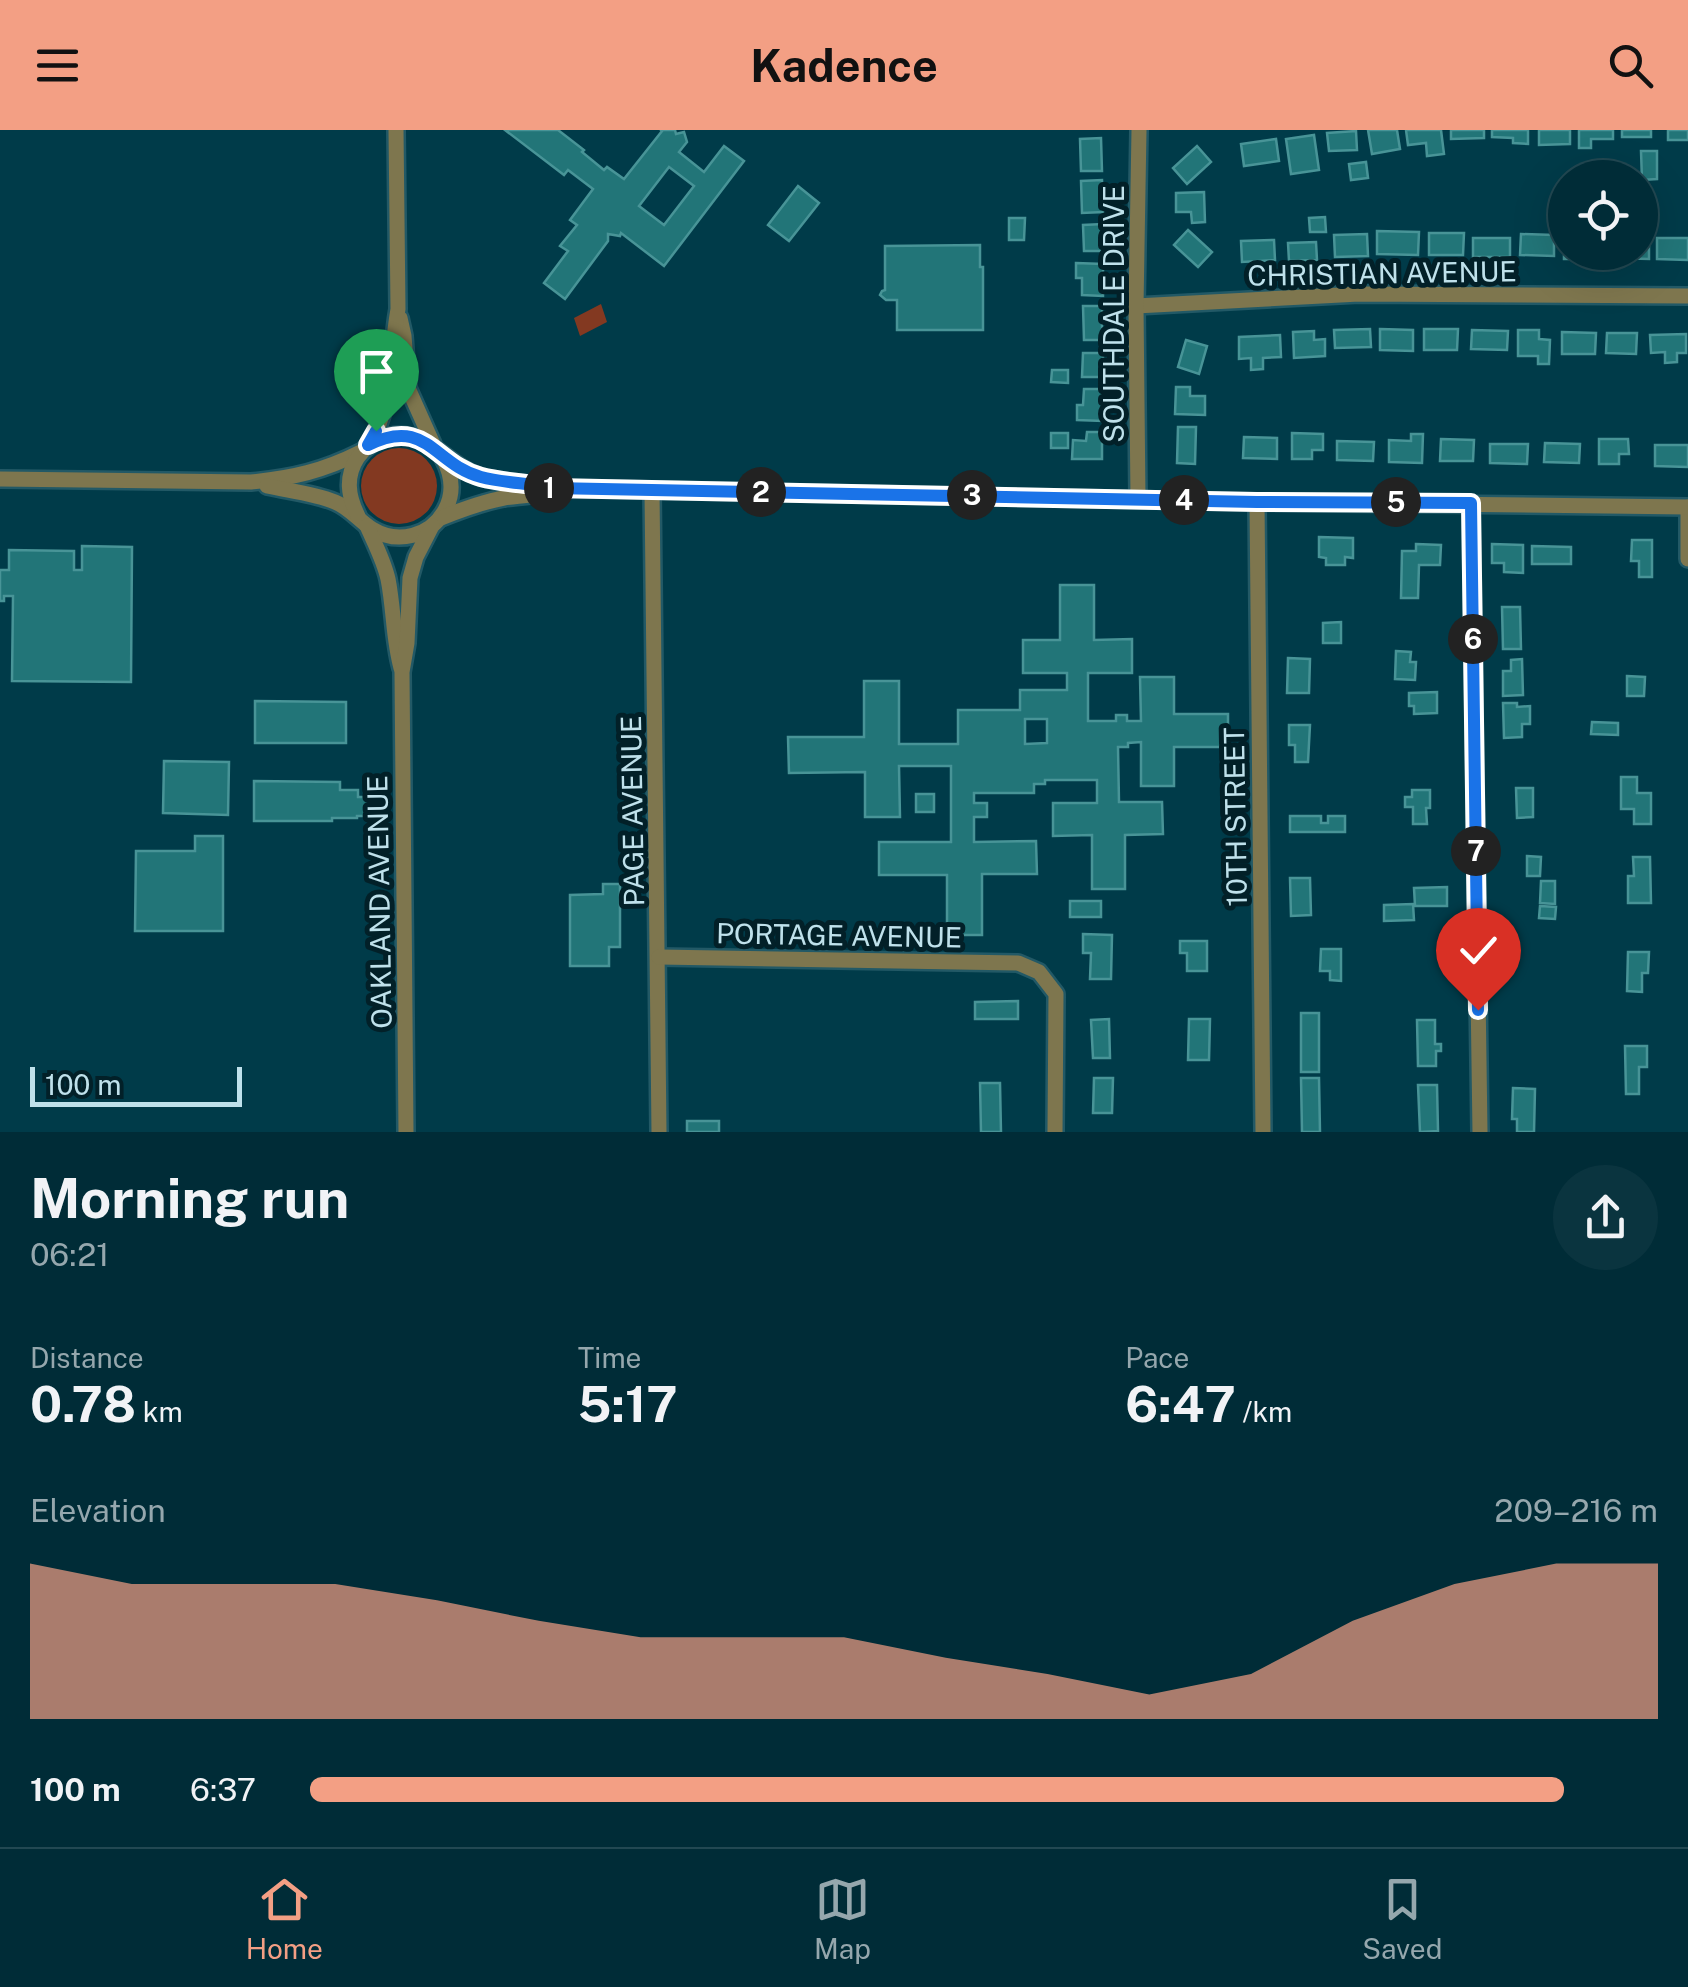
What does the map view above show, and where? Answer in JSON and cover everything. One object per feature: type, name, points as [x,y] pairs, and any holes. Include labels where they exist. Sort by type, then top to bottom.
[{"type":"street","points":[[363,521],[350,501],[348,483],[352,466],[385,411],[390,388],[398,309],[396,130]]},
{"type":"street","name":"SOUTHDALE DRIVE","points":[[1138,499],[1139,130]]},
{"type":"street","name":"CHRISTIAN AVENUE","points":[[1136,306],[1358,294],[1688,296]]},
{"type":"street","points":[[398,309],[408,388],[449,470],[452,486],[449,504],[436,522]]},
{"type":"street","points":[[0,479],[251,482],[288,478],[315,472],[384,437],[402,435],[420,438],[478,476],[552,488],[1688,507],[1688,559]]},
{"type":"street","points":[[251,482],[320,496],[339,504],[382,535],[400,538],[417,535],[436,522],[481,504],[534,496],[552,488]]},
{"type":"street","name":"PAGE AVENUE","points":[[652,490],[659,1132]]},
{"type":"street","name":"10TH STREET","points":[[1257,502],[1264,1132]]},
{"type":"street","points":[[1471,503],[1480,1132]]},
{"type":"street","name":"OAKLAND AVENUE","points":[[363,521],[383,561],[394,645],[402,672]]},
{"type":"street","name":"OAKLAND AVENUE","points":[[406,1132],[402,672],[408,644],[410,578],[416,557],[436,522]]},
{"type":"street","name":"PORTAGE AVENUE","points":[[659,957],[1018,962],[1039,972],[1056,994],[1055,1132]]},
{"type":"shaded area","points":[[601,304],[607,322],[580,336],[574,318]]},
{"type":"shaded area","points":[[399,448],[426,459],[437,486],[426,513],[399,524],[372,513],[361,486],[372,459]]},
{"type":"building","points":[[505,130],[558,130],[604,170],[607,167],[624,179],[661,130],[684,132],[687,142],[679,152],[704,172],[724,146],[744,161],[664,266],[621,233],[608,234],[608,241],[565,299],[544,283],[568,251],[560,246],[577,225],[570,220],[593,189],[568,170],[564,175]],"holes":[[[669,167],[694,186],[664,225],[639,206]]]},
{"type":"building","points":[[1368,130],[1397,130],[1400,149],[1372,154]]},
{"type":"building","points":[[1406,130],[1441,130],[1444,154],[1427,156],[1426,143],[1408,145]]},
{"type":"building","points":[[1451,130],[1484,130],[1484,138],[1451,139]]},
{"type":"building","points":[[1492,130],[1528,130],[1528,144],[1513,143],[1513,138],[1492,137]]},
{"type":"building","points":[[1539,130],[1570,130],[1570,144],[1539,145]]},
{"type":"building","points":[[1579,130],[1613,130],[1613,139],[1591,139],[1591,148],[1579,148]]},
{"type":"building","points":[[1622,130],[1651,130],[1651,137],[1622,137]]},
{"type":"building","points":[[1668,130],[1688,130],[1688,140],[1668,140]]},
{"type":"building","points":[[1356,131],[1357,150],[1329,151],[1327,133]]},
{"type":"building","points":[[1314,135],[1319,170],[1291,174],[1286,139]]},
{"type":"building","points":[[1101,138],[1102,171],[1081,171],[1080,139]]},
{"type":"building","points":[[1276,139],[1279,161],[1244,166],[1241,144]]},
{"type":"building","points":[[1197,146],[1211,162],[1187,184],[1173,168]]},
{"type":"building","points":[[1641,151],[1657,151],[1657,160],[1641,160]]},
{"type":"building","points":[[1366,162],[1368,178],[1351,180],[1349,164]]},
{"type":"building","points":[[1102,180],[1103,212],[1082,213],[1081,181]]},
{"type":"building","points":[[798,186],[819,203],[789,241],[768,225]]},
{"type":"building","points":[[1204,192],[1205,222],[1192,223],[1191,212],[1176,212],[1176,193]]},
{"type":"building","points":[[1325,217],[1326,232],[1310,232],[1309,218]]},
{"type":"building","points":[[1009,218],[1025,218],[1024,240],[1009,240]]},
{"type":"building","points":[[1103,224],[1104,251],[1084,251],[1083,225]]},
{"type":"building","points":[[1188,230],[1212,252],[1198,267],[1174,245]]},
{"type":"building","points":[[1377,231],[1419,232],[1418,255],[1377,254]]},
{"type":"building","points":[[1429,233],[1464,233],[1463,255],[1429,255]]},
{"type":"building","points":[[1367,234],[1368,256],[1335,257],[1334,235]]},
{"type":"building","points":[[1521,234],[1548,235],[1548,256],[1520,255]]},
{"type":"building","points":[[1473,238],[1510,238],[1510,257],[1473,257]]},
{"type":"building","points":[[1658,238],[1688,238],[1688,260],[1658,259]]},
{"type":"building","points":[[1274,240],[1275,260],[1242,262],[1241,241]]},
{"type":"building","points":[[1316,242],[1317,260],[1289,261],[1288,243]]},
{"type":"building","points":[[980,245],[983,330],[897,330],[897,300],[886,300],[880,295],[885,290],[885,246]]},
{"type":"building","points":[[1076,263],[1103,264],[1103,296],[1082,295],[1082,278],[1076,278]]},
{"type":"building","points":[[1083,306],[1102,306],[1102,340],[1084,340]]},
{"type":"building","points":[[1370,329],[1371,347],[1335,348],[1334,330]]},
{"type":"building","points":[[1380,329],[1413,330],[1413,351],[1380,350]]},
{"type":"building","points":[[1424,329],[1458,329],[1457,350],[1424,350]]},
{"type":"building","points":[[1472,330],[1508,331],[1507,350],[1471,349]]},
{"type":"building","points":[[1518,330],[1539,330],[1539,339],[1550,340],[1549,364],[1538,364],[1538,356],[1518,356]]},
{"type":"building","points":[[1314,331],[1314,340],[1325,339],[1325,356],[1294,358],[1293,332]]},
{"type":"building","points":[[1562,332],[1596,333],[1595,354],[1562,354]]},
{"type":"building","points":[[1607,333],[1637,333],[1636,354],[1606,353]]},
{"type":"building","points":[[1686,334],[1686,353],[1677,353],[1677,362],[1665,363],[1665,352],[1651,353],[1650,335]]},
{"type":"building","points":[[1280,335],[1281,357],[1263,358],[1263,369],[1251,370],[1251,358],[1239,359],[1239,337]]},
{"type":"building","points":[[1186,340],[1207,346],[1199,374],[1178,367]]},
{"type":"building","points":[[1083,353],[1103,353],[1103,377],[1082,377]]},
{"type":"building","points":[[1052,370],[1068,370],[1068,383],[1051,382]]},
{"type":"building","points":[[1176,387],[1190,387],[1190,396],[1205,396],[1205,415],[1175,414]]},
{"type":"building","points":[[1084,389],[1103,389],[1103,421],[1077,420],[1077,405],[1083,405]]},
{"type":"building","points":[[1178,427],[1196,427],[1195,464],[1177,463]]},
{"type":"building","points":[[1087,432],[1102,432],[1102,459],[1072,459],[1073,440],[1086,441]]},
{"type":"building","points":[[1051,433],[1068,433],[1068,448],[1051,448]]},
{"type":"building","points":[[1292,433],[1323,434],[1323,450],[1312,450],[1312,459],[1292,459]]},
{"type":"building","points":[[1411,434],[1423,434],[1422,463],[1389,462],[1389,440],[1411,441]]},
{"type":"building","points":[[1244,437],[1277,438],[1277,459],[1243,458]]},
{"type":"building","points":[[1441,439],[1474,440],[1473,461],[1440,461]]},
{"type":"building","points":[[1599,439],[1628,439],[1629,454],[1619,454],[1619,464],[1599,464]]},
{"type":"building","points":[[1337,441],[1374,442],[1373,461],[1337,460]]},
{"type":"building","points":[[1545,443],[1580,444],[1579,463],[1544,462]]},
{"type":"building","points":[[1490,444],[1528,444],[1527,464],[1490,463]]},
{"type":"building","points":[[1655,445],[1688,445],[1688,467],[1655,466]]},
{"type":"building","points":[[1319,537],[1353,538],[1353,558],[1345,557],[1345,565],[1326,565],[1326,558],[1319,557]]},
{"type":"building","points":[[1632,540],[1652,540],[1652,577],[1639,577],[1639,561],[1631,561]]},
{"type":"building","points":[[1416,544],[1441,545],[1440,565],[1419,565],[1418,598],[1401,598],[1402,551],[1416,551]]},
{"type":"building","points":[[1492,544],[1523,545],[1523,573],[1504,572],[1504,563],[1492,563]]},
{"type":"building","points":[[82,546],[132,547],[131,682],[12,681],[13,596],[4,596],[4,601],[0,601],[0,570],[9,570],[9,550],[74,551],[74,570],[82,570]]},
{"type":"building","points":[[1532,546],[1571,547],[1571,564],[1532,564]]},
{"type":"building","points":[[1060,585],[1094,585],[1094,640],[1132,639],[1132,673],[1088,673],[1088,721],[1116,721],[1116,715],[1127,715],[1127,721],[1141,721],[1140,677],[1174,677],[1174,714],[1228,714],[1228,747],[1174,747],[1174,786],[1141,786],[1141,742],[1118,747],[1119,802],[1162,802],[1163,834],[1125,835],[1125,889],[1092,889],[1092,835],[1053,836],[1053,803],[1097,803],[1097,780],[1045,780],[1045,784],[1034,784],[1034,793],[974,793],[974,803],[987,803],[987,817],[974,817],[974,842],[1036,841],[1037,874],[982,874],[982,935],[947,935],[947,875],[879,875],[879,842],[951,842],[951,766],[899,766],[900,817],[865,817],[865,772],[789,773],[788,737],[864,737],[864,681],[899,681],[899,744],[958,744],[958,710],[1020,710],[1020,690],[1067,690],[1067,673],[1023,673],[1023,640],[1060,640]],"holes":[[[1025,719],[1047,719],[1047,743],[1025,744]]]},
{"type":"building","points":[[1502,607],[1520,607],[1521,649],[1503,649]]},
{"type":"building","points":[[1341,622],[1341,643],[1323,643],[1323,623]]},
{"type":"building","points":[[1396,651],[1411,652],[1410,662],[1416,662],[1415,680],[1395,679]]},
{"type":"building","points":[[1288,658],[1310,659],[1309,693],[1287,693]]},
{"type":"building","points":[[1522,659],[1523,695],[1503,696],[1503,671],[1511,671],[1511,660]]},
{"type":"building","points":[[1627,676],[1645,677],[1644,696],[1627,696]]},
{"type":"building","points":[[1437,692],[1437,713],[1414,714],[1414,706],[1409,706],[1409,693]]},
{"type":"building","points":[[255,701],[346,702],[346,743],[255,743]]},
{"type":"building","points":[[1503,703],[1530,706],[1530,724],[1522,724],[1522,737],[1504,738]]},
{"type":"building","points":[[1592,722],[1618,723],[1618,735],[1591,734]]},
{"type":"building","points":[[1289,725],[1310,725],[1308,762],[1295,762],[1295,745],[1289,745]]},
{"type":"building","points":[[164,761],[229,762],[228,815],[163,813]]},
{"type":"building","points":[[1621,777],[1637,777],[1637,793],[1651,793],[1651,824],[1634,824],[1634,809],[1621,809]]},
{"type":"building","points":[[254,781],[340,782],[340,790],[358,790],[358,797],[371,797],[371,816],[332,821],[254,821]]},
{"type":"building","points":[[1516,788],[1533,788],[1533,817],[1517,818]]},
{"type":"building","points":[[1412,790],[1430,790],[1427,824],[1413,824],[1413,807],[1405,807],[1405,797],[1412,797]]},
{"type":"building","points":[[916,794],[934,794],[934,812],[916,812]]},
{"type":"building","points":[[1290,816],[1321,816],[1321,823],[1328,823],[1328,816],[1345,816],[1345,832],[1290,832]]},
{"type":"building","points":[[195,836],[223,836],[223,931],[135,931],[136,851],[195,851]]},
{"type":"building","points":[[1527,856],[1541,857],[1540,876],[1527,876]]},
{"type":"building","points":[[1633,857],[1650,857],[1651,903],[1628,903],[1628,876],[1634,876]]},
{"type":"building","points":[[1290,878],[1310,878],[1311,915],[1291,916]]},
{"type":"building","points":[[1541,881],[1555,881],[1555,904],[1540,903]]},
{"type":"building","points":[[603,884],[620,884],[620,947],[609,947],[609,966],[570,966],[570,895],[603,894]]},
{"type":"building","points":[[1447,887],[1447,906],[1415,906],[1414,888]]},
{"type":"building","points":[[1070,901],[1101,901],[1101,917],[1070,917]]},
{"type":"building","points":[[1413,904],[1414,920],[1384,921],[1384,905]]},
{"type":"building","points":[[1540,906],[1556,907],[1555,919],[1539,918]]},
{"type":"building","points":[[1083,934],[1112,935],[1111,979],[1090,979],[1091,953],[1083,953]]},
{"type":"building","points":[[1180,941],[1207,941],[1207,971],[1187,971],[1187,953],[1180,953]]},
{"type":"building","points":[[1321,949],[1341,949],[1341,981],[1330,980],[1330,971],[1320,971]]},
{"type":"building","points":[[1628,952],[1649,952],[1648,973],[1642,973],[1642,992],[1627,991]]},
{"type":"building","points":[[1018,1001],[1018,1019],[975,1019],[975,1002]]},
{"type":"building","points":[[1301,1013],[1319,1013],[1319,1072],[1301,1072]]},
{"type":"building","points":[[1109,1019],[1110,1058],[1093,1058],[1091,1020]]},
{"type":"building","points":[[1189,1019],[1210,1019],[1209,1060],[1188,1060]]},
{"type":"building","points":[[1417,1020],[1435,1020],[1435,1044],[1441,1044],[1441,1051],[1436,1051],[1436,1066],[1418,1066]]},
{"type":"building","points":[[1625,1046],[1647,1046],[1647,1067],[1639,1067],[1639,1094],[1626,1094]]},
{"type":"building","points":[[1094,1078],[1113,1078],[1112,1113],[1093,1113]]},
{"type":"building","points":[[1301,1078],[1319,1078],[1320,1132],[1302,1132]]},
{"type":"building","points":[[980,1083],[1000,1083],[1001,1132],[981,1132]]},
{"type":"building","points":[[1418,1085],[1437,1085],[1438,1131],[1420,1132]]},
{"type":"building","points":[[1513,1088],[1535,1089],[1534,1132],[1517,1132],[1517,1119],[1512,1119]]},
{"type":"building","points":[[687,1121],[719,1121],[719,1132],[687,1132]]},
{"type":"route","points":[[376,431],[368,445],[384,437],[420,438],[457,466],[478,476],[552,488],[1471,503],[1478,1010]]}]
